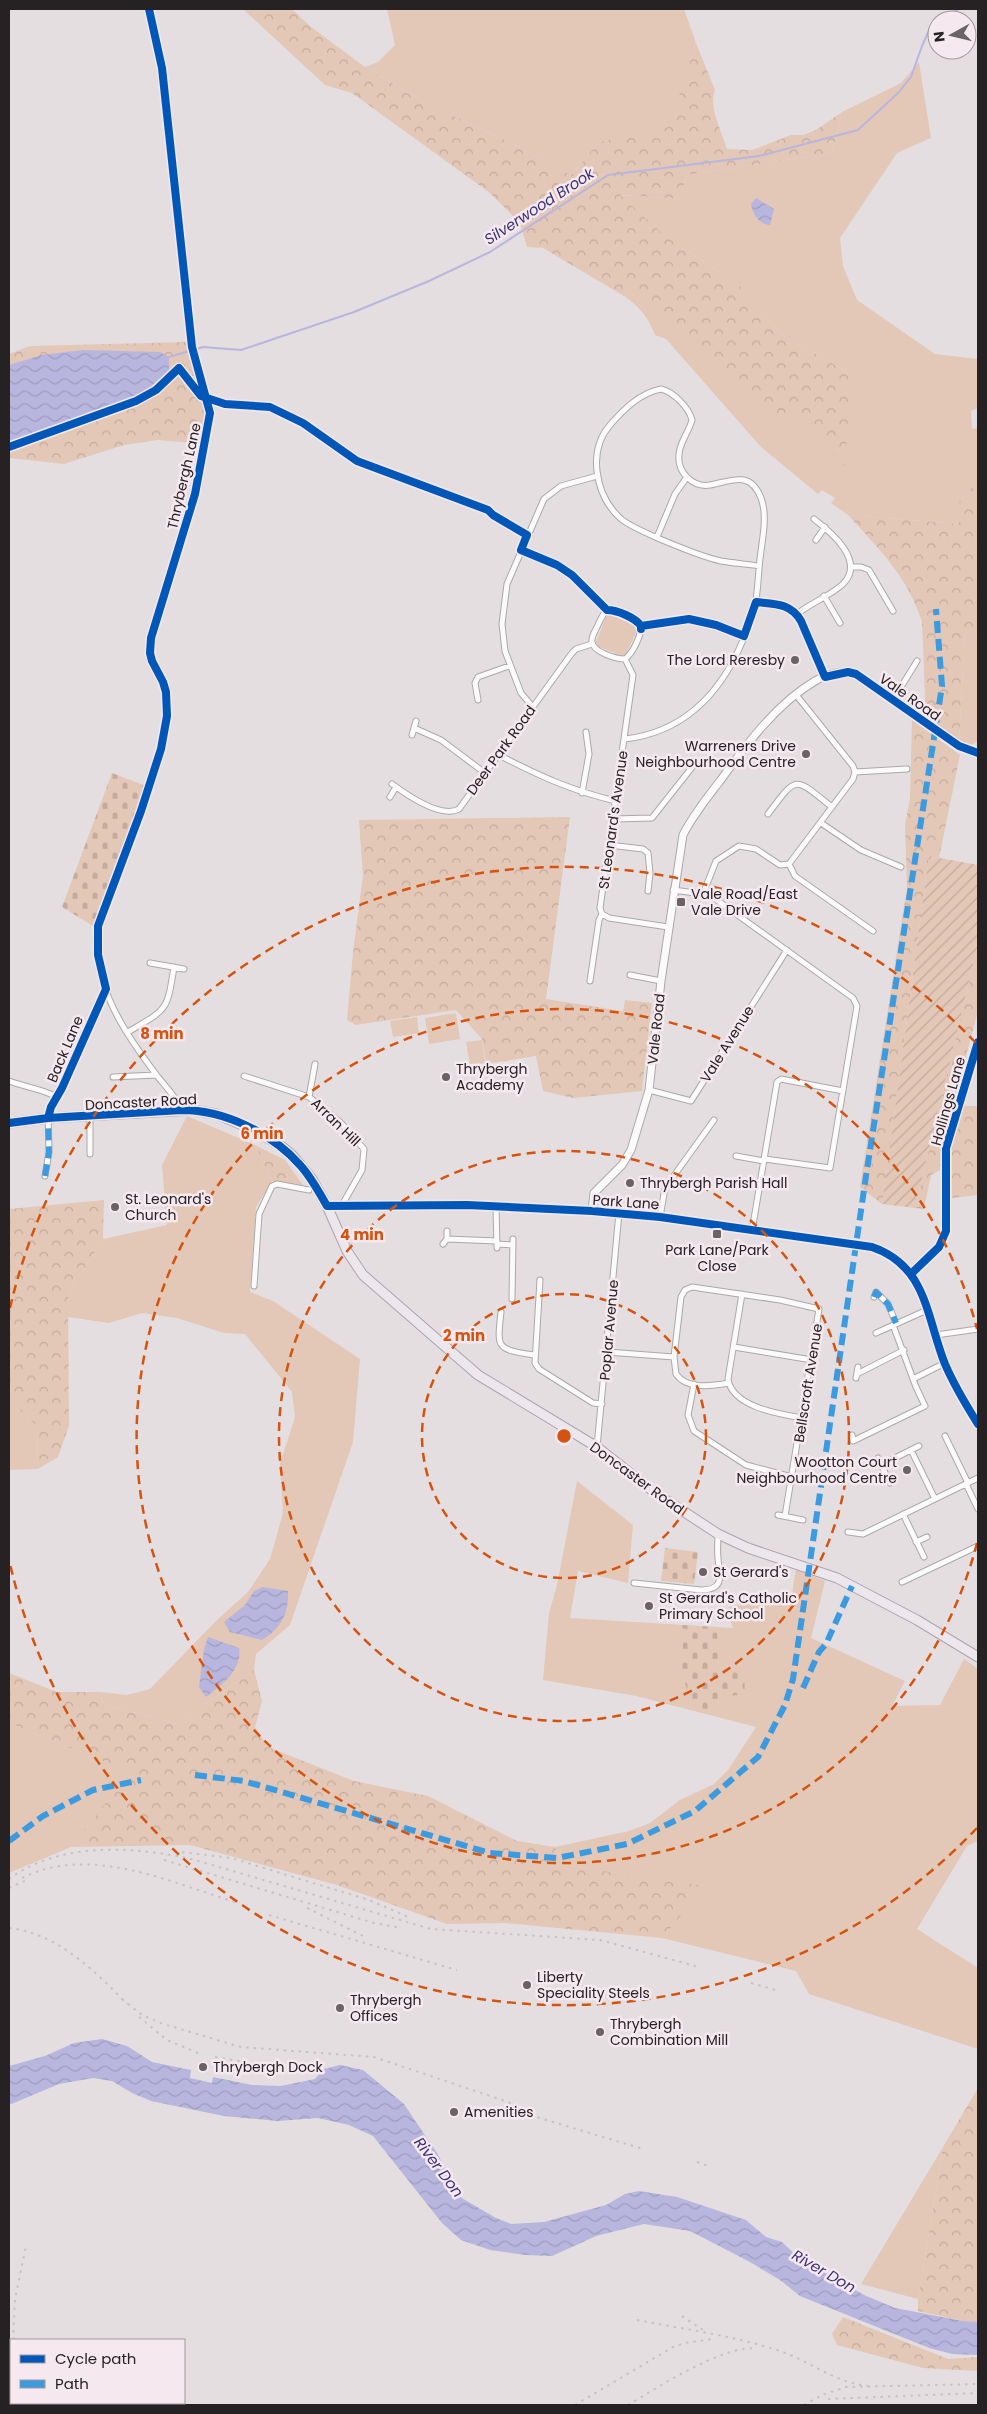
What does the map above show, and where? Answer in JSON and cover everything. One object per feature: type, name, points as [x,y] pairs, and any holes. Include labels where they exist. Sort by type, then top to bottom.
[{"type":"main road","name":"Doncaster Road","points":[[9,1123],[48,1118],[90,1117],[182,1110],[204,1111],[216,1114],[254,1130],[280,1145],[301,1166],[327,1206],[354,1265],[373,1285],[478,1375],[597,1447],[654,1492],[718,1534],[748,1548],[837,1578],[900,1611],[978,1657]]},
{"type":"street","name":"Thrybergh Lane","points":[[106,989],[98,956],[96,935],[102,914],[141,811],[161,749],[167,716],[166,692],[164,682],[150,654],[151,638],[196,494],[210,424],[208,398],[192,346],[162,68],[149,9]]},
{"type":"street","points":[[625,739],[658,731],[696,710],[725,678],[744,636],[756,602],[764,508],[762,500],[754,487],[743,480],[734,478],[704,485],[687,477],[680,466],[679,453],[691,426],[691,415],[674,395],[661,390],[639,397],[606,429],[597,448],[595,458],[605,499],[620,518],[632,527],[720,561],[759,566]]},
{"type":"street","points":[[532,706],[521,693],[509,666],[502,638],[502,611],[507,584],[544,499],[561,486],[598,476]]},
{"type":"street","points":[[657,537],[675,494],[687,477]]},
{"type":"street","points":[[797,614],[842,585],[850,573],[851,567],[848,556],[835,536],[814,519]]},
{"type":"street","points":[[816,540],[825,527]]},
{"type":"street","points":[[521,550],[557,564],[572,575],[607,610],[612,610],[638,622],[641,626],[641,632],[625,659],[618,659],[595,649],[592,644],[592,638],[599,622],[607,610]]},
{"type":"street","points":[[851,567],[862,567],[869,570],[893,610]]},
{"type":"street","points":[[824,596],[840,623]]},
{"type":"street","points":[[756,602],[787,606],[797,614],[825,677]]},
{"type":"street","points":[[641,626],[689,619],[716,625],[744,636]]},
{"type":"street","name":"Deer Park Road","points":[[390,797],[394,786],[424,804],[441,810],[454,811],[459,808],[572,653],[576,649],[592,644]]},
{"type":"street","name":"St Leonard's Avenue","points":[[590,981],[599,920],[602,914],[600,908],[633,675],[625,659]]},
{"type":"street","points":[[892,700],[917,661]]},
{"type":"street","points":[[478,700],[475,683],[478,678],[509,666]]},
{"type":"street","name":"Vale Road","points":[[592,1211],[594,1193],[622,1165],[632,1150],[649,1090],[661,981],[680,846],[693,817],[756,733],[807,686],[825,677],[848,672],[856,674],[959,746],[978,753]]},
{"type":"street","points":[[703,894],[716,861],[739,846],[756,848],[780,865],[789,864],[854,779],[855,772],[853,766],[797,696]]},
{"type":"street","points":[[412,735],[416,722]]},
{"type":"street","points":[[414,728],[441,740],[485,772]]},
{"type":"street","points":[[582,793],[589,754],[586,732]]},
{"type":"street","points":[[498,754],[542,777],[582,793],[616,801]]},
{"type":"street","points":[[613,819],[652,818],[696,761]]},
{"type":"street","points":[[855,772],[906,769]]},
{"type":"street","points":[[768,814],[788,786],[798,783],[804,785],[832,807]]},
{"type":"street","points":[[821,823],[861,850],[901,867]]},
{"type":"street","points":[[610,845],[643,850],[648,853],[650,873],[648,890]]},
{"type":"street","points":[[789,864],[795,876],[873,931]]},
{"type":"street","points":[[674,890],[703,894],[714,898],[853,998],[857,1006],[830,1168],[736,1156]]},
{"type":"street","points":[[602,914],[609,918],[668,927]]},
{"type":"street","name":"Vale Avenue","points":[[649,1090],[691,1101],[787,950]]},
{"type":"street","points":[[150,963],[184,969]]},
{"type":"street","points":[[128,1032],[158,1015],[165,1007],[169,998],[174,967]]},
{"type":"street","points":[[630,975],[661,981]]},
{"type":"street","points":[[106,989],[128,1032],[182,1110]]},
{"type":"street","name":"Back Lane","points":[[48,1118],[51,1107],[106,989]]},
{"type":"street","name":"Hollings Lane","points":[[912,1274],[939,1247],[946,1231],[944,1176],[946,1148],[978,1042]]},
{"type":"street","name":"Arran Hill","points":[[315,1064],[309,1097],[341,1122],[364,1149],[362,1170],[342,1205]]},
{"type":"street","points":[[113,1078],[156,1075]]},
{"type":"street","points":[[244,1076],[309,1097]]},
{"type":"street","points":[[752,1231],[778,1080],[843,1091]]},
{"type":"street","points":[[9,1081],[31,1089],[44,1090],[57,1097]]},
{"type":"street","points":[[90,1117],[90,1154]]},
{"type":"street","points":[[45,1176],[49,1152],[48,1118]]},
{"type":"street","points":[[660,1217],[665,1188],[714,1120]]},
{"type":"street","points":[[254,1286],[259,1214],[272,1186],[277,1184],[309,1190]]},
{"type":"street","name":"Park Lane","points":[[327,1206],[496,1207],[592,1211],[660,1217],[872,1247],[898,1259],[912,1274]]},
{"type":"street","points":[[496,1207],[497,1244]]},
{"type":"street","name":"Poplar Avenue","points":[[597,1447],[619,1214]]},
{"type":"street","points":[[443,1244],[448,1239],[448,1231]]},
{"type":"street","points":[[448,1239],[497,1244],[513,1242],[512,1299]]},
{"type":"street","points":[[912,1274],[927,1310],[945,1363],[978,1424]]},
{"type":"street","points":[[540,1280],[535,1363],[539,1369],[593,1403],[602,1404]]},
{"type":"street","points":[[729,1383],[707,1386],[694,1384],[679,1378],[674,1368],[681,1297],[685,1290],[692,1287],[742,1294],[729,1383],[735,1393],[756,1406],[767,1411],[802,1418]]},
{"type":"street","points":[[852,1435],[853,1441],[925,1406],[912,1379],[886,1300],[876,1292],[874,1297]]},
{"type":"street","name":"Bellscroft Avenue","points":[[742,1294],[819,1309],[785,1516]]},
{"type":"street","points":[[876,1333],[927,1310]]},
{"type":"street","points":[[501,1312],[498,1335],[502,1347],[509,1352],[534,1355]]},
{"type":"street","points":[[936,1335],[978,1329]]},
{"type":"street","points":[[734,1347],[812,1360]]},
{"type":"street","points":[[858,1367],[857,1376],[904,1350]]},
{"type":"street","points":[[607,1352],[674,1357]]},
{"type":"street","points":[[912,1379],[945,1363]]},
{"type":"street","points":[[694,1384],[688,1415],[688,1421],[694,1431],[746,1465],[758,1470],[792,1477]]},
{"type":"street","points":[[945,1436],[978,1509]]},
{"type":"street","points":[[881,1465],[919,1446]]},
{"type":"street","points":[[911,1450],[936,1499]]},
{"type":"street","points":[[878,1458],[890,1483]]},
{"type":"street","points":[[848,1532],[863,1534],[978,1478]]},
{"type":"street","points":[[903,1514],[924,1557]]},
{"type":"street","points":[[778,1515],[803,1520]]},
{"type":"street","points":[[634,1582],[712,1590],[718,1584],[720,1576],[717,1556],[718,1534]]},
{"type":"street","points":[[916,1542],[927,1537]]},
{"type":"street","points":[[902,1582],[978,1546]]},
{"type":"green space","points":[[243,9],[292,9],[311,27],[365,67],[426,103],[511,143],[571,175],[599,142],[669,127],[696,43],[715,90],[713,97],[714,112],[727,149],[752,150],[791,135],[803,135],[816,130],[842,112],[832,153],[687,175],[679,199],[620,195],[665,236],[740,286],[782,335],[851,374],[845,466],[790,407],[785,423],[632,294],[624,296],[543,248],[527,247],[520,223],[490,193],[352,93],[325,85]]},
{"type":"green space","points":[[387,9],[684,9],[696,43],[669,128],[599,142],[571,175],[511,143],[426,103],[365,67],[378,62],[395,45]]},
{"type":"green space","points":[[919,62],[931,138],[897,153],[840,238],[843,266],[857,300],[935,354],[978,359],[978,408],[971,411],[972,429],[978,428],[978,480],[959,502],[959,524],[848,515],[831,503],[835,498],[822,490],[818,494],[761,447],[666,339],[655,335],[643,313],[624,296],[632,294],[785,422],[789,407],[851,374],[782,335],[740,286],[665,236],[619,195],[679,199],[687,175],[832,153],[842,112],[901,83]]},
{"type":"green space","points":[[187,342],[199,380],[204,404],[205,429],[203,444],[158,440],[124,445],[64,464],[9,458],[9,354],[30,346]]},
{"type":"green space","points":[[978,480],[978,636],[965,633],[959,743],[923,718],[925,697],[922,622],[909,591],[891,564],[848,515],[959,524],[959,502]]},
{"type":"green space","points":[[609,614],[637,627],[626,654],[623,656],[597,646],[596,642]]},
{"type":"green space","points":[[965,633],[978,636],[978,741],[970,746],[959,743]]},
{"type":"green space","points":[[912,720],[960,755],[939,858],[929,856],[882,1204],[860,1187],[907,887],[905,825],[910,799]]},
{"type":"green space","points":[[112,773],[146,786],[96,928],[62,907]]},
{"type":"green space","points":[[570,817],[546,999],[623,1011],[625,1000],[652,1003],[642,1091],[573,1098],[543,1091],[536,1056],[486,1064],[482,1039],[456,1010],[356,1025],[347,1020],[363,875],[359,820]]},
{"type":"green space","points":[[929,856],[978,865],[978,944],[915,1208],[882,1204]]},
{"type":"green space","points":[[978,944],[978,1011],[941,1149],[940,1170],[931,1175],[924,1209],[915,1208]]},
{"type":"green space","points":[[456,1013],[460,1039],[429,1044],[425,1018]]},
{"type":"green space","points":[[417,1017],[419,1033],[393,1037],[390,1021]]},
{"type":"green space","points":[[482,1040],[485,1063],[470,1065],[466,1042]]},
{"type":"green space","points":[[964,1106],[978,1106],[978,1195],[952,1198],[952,1147]]},
{"type":"green space","points":[[187,1116],[255,1145],[272,1181],[256,1207],[250,1292],[273,1301],[360,1359],[353,1442],[290,1625],[256,1654],[254,1670],[177,1724],[103,1704],[100,1692],[127,1695],[150,1689],[217,1620],[248,1592],[270,1559],[283,1513],[280,1464],[295,1417],[292,1392],[245,1334],[224,1333],[177,1318],[142,1313],[109,1323],[68,1317],[68,1294],[103,1239],[167,1225],[162,1165]]},
{"type":"green space","points":[[255,1145],[285,1160],[303,1185],[272,1181]]},
{"type":"green space","points":[[104,1200],[103,1239],[68,1294],[69,1426],[58,1457],[38,1469],[37,1426],[9,1400],[9,1209]]},
{"type":"green space","points":[[9,1400],[37,1426],[38,1469],[9,1470]]},
{"type":"green space","points":[[577,1481],[633,1525],[628,1583],[578,1571],[570,1618],[733,1628],[727,1608],[736,1605],[791,1600],[796,1569],[825,1581],[811,1638],[905,1681],[892,1706],[940,1705],[964,1659],[978,1669],[978,1841],[967,1846],[917,1929],[978,1968],[978,2049],[809,1994],[796,1971],[662,1938],[705,1886],[563,1865],[555,1847],[629,1831],[650,1823],[680,1800],[714,1784],[728,1770],[756,1727],[636,1696],[543,1680],[549,1613],[557,1585]]},
{"type":"green space","points":[[665,1548],[698,1552],[694,1584],[661,1581]]},
{"type":"green space","points":[[682,1625],[716,1627],[722,1672],[744,1671],[745,1694],[722,1697],[717,1701],[715,1712],[691,1705],[678,1656],[683,1651]]},
{"type":"green space","points":[[254,1670],[262,1701],[255,1727],[268,1747],[354,1781],[428,1796],[517,1841],[555,1847],[563,1865],[706,1886],[662,1938],[505,1923],[447,1924],[337,1885],[190,1845],[71,1847],[130,1772],[9,1723],[9,1673],[57,1692],[100,1692],[103,1704],[177,1724]]},
{"type":"green space","points":[[9,1723],[131,1772],[71,1847],[9,1873]]},
{"type":"green space","points":[[978,2088],[978,2322],[963,2321],[918,2311],[918,2299],[943,2147]]},
{"type":"green space","points":[[943,2147],[918,2299],[861,2284]]},
{"type":"green space","points":[[843,2317],[948,2359],[978,2357],[978,2371],[923,2368],[837,2345],[832,2334]]},
{"type":"water","points":[[756,198],[774,209],[770,225],[760,221],[753,212],[751,204]]},
{"type":"water","points":[[83,350],[160,352],[169,357],[169,370],[142,394],[9,441],[9,365],[42,355]]},
{"type":"water","points":[[263,1587],[288,1591],[287,1607],[279,1625],[262,1640],[230,1632],[224,1622],[245,1605],[254,1591]]},
{"type":"water","points":[[208,1637],[239,1648],[239,1656],[238,1663],[230,1676],[206,1697],[199,1687],[204,1649]]},
{"type":"water","name":"River Don","points":[[102,2039],[127,2046],[152,2062],[191,2070],[190,2078],[212,2083],[213,2077],[252,2085],[281,2086],[315,2079],[324,2069],[340,2065],[363,2070],[404,2104],[437,2153],[460,2197],[496,2218],[511,2224],[544,2222],[606,2205],[625,2194],[639,2191],[677,2197],[746,2220],[766,2237],[782,2242],[798,2257],[864,2295],[895,2308],[963,2321],[978,2322],[978,2355],[952,2354],[929,2348],[800,2296],[780,2280],[750,2262],[690,2231],[644,2224],[596,2236],[552,2256],[525,2255],[490,2250],[461,2240],[442,2223],[373,2136],[349,2125],[318,2118],[278,2121],[224,2116],[151,2101],[132,2093],[112,2081],[93,2078],[59,2084],[9,2105],[9,2066],[45,2056],[74,2043]]},
{"type":"waterway","name":"Silverwood Brook","points":[[169,357],[203,347],[241,350],[354,312],[429,281],[490,252],[608,175],[759,156],[858,130],[899,92],[911,77],[927,35]]},
{"type":"railway","points":[[9,1879],[29,1867],[52,1858],[75,1853],[123,1850],[172,1855],[195,1860],[431,1929],[600,1940],[699,1967]]},
{"type":"railway","points":[[182,1852],[231,1858],[369,1900],[411,1918]]},
{"type":"railway","points":[[164,1860],[374,1923],[401,1928]]},
{"type":"railway","points":[[22,1878],[48,1868],[102,1865],[157,1877],[235,1902]]},
{"type":"railway","points":[[9,1888],[29,1879]]},
{"type":"railway","points":[[307,1908],[367,1938]]},
{"type":"railway","points":[[269,1915],[457,1970]]},
{"type":"railway","points":[[9,1928],[27,1931],[59,1946],[88,1967],[127,2004]]},
{"type":"railway","points":[[751,1983],[779,1991]]},
{"type":"railway","points":[[122,1999],[142,2015],[163,2024],[241,2047],[374,2057],[505,2101],[530,2112]]},
{"type":"railway","points":[[139,2017],[167,2040],[198,2053]]},
{"type":"railway","points":[[215,2057],[284,2069]]},
{"type":"railway","points":[[523,2113],[643,2149]]},
{"type":"railway","points":[[697,2162],[711,2167]]},
{"type":"railway","points":[[13,2339],[15,2299],[26,2246]]},
{"type":"railway","points":[[682,2316],[703,2330]]},
{"type":"railway","points":[[637,2320],[709,2333],[763,2346],[792,2355],[833,2376],[855,2384],[868,2386]]},
{"type":"railway","points":[[575,2405],[673,2347],[685,2343],[713,2339]]},
{"type":"railway","points":[[628,2405],[707,2361],[724,2354],[755,2348]]},
{"type":"railway","points":[[9,2394],[10,2376]]},
{"type":"railway","points":[[804,2405],[822,2395],[846,2387],[978,2384]]},
{"type":"railway","points":[[828,2399],[978,2393]]},
{"type":"marked path","points":[[195,1775],[244,1781],[490,1853],[557,1858],[627,1844],[695,1811],[758,1757],[785,1705],[793,1679],[866,1176],[942,686],[936,609]]},
{"type":"marked path","points":[[45,1176],[49,1152],[48,1118]]},
{"type":"marked path","points":[[874,1297],[876,1292],[888,1304],[896,1323]]},
{"type":"marked path","points":[[803,1688],[819,1652],[826,1644],[852,1586]]},
{"type":"marked path","points":[[9,1841],[43,1816],[93,1790],[141,1780]]},
{"type":"cycle path","points":[[48,1118],[51,1107],[62,1088],[106,989],[98,955],[98,926],[141,811],[161,749],[167,716],[166,692],[152,661],[150,653],[151,638],[195,494],[210,413],[192,347],[162,68],[149,9]]},
{"type":"cycle path","points":[[9,447],[136,401],[156,390],[179,368],[201,396],[225,404],[270,407],[303,423],[357,461],[488,510],[493,515],[527,535],[521,550],[557,565],[572,575],[607,610],[626,615],[641,626]]},
{"type":"cycle path","points":[[641,629],[641,626],[689,619],[716,625],[744,636],[756,602],[782,606],[792,611],[801,621],[825,677],[848,672],[856,674],[959,746],[978,753]]},
{"type":"cycle path","points":[[912,1273],[939,1247],[946,1231],[946,1148],[978,1042]]},
{"type":"cycle path","points":[[9,1123],[48,1118],[182,1110],[198,1111],[230,1119],[276,1143],[289,1153],[304,1170],[327,1206],[467,1205],[592,1211],[660,1217],[872,1247],[890,1256],[904,1267],[914,1280],[922,1295],[952,1380],[978,1424]]},
{"type":"place","name":"The Lord Reresby","points":[[795,660]]},
{"type":"place","name":"Warreners Drive Neighbourhood Centre","points":[[806,754]]},
{"type":"place","name":"Vale Road/East Vale Drive","points":[[681,902]]},
{"type":"place","name":"Thrybergh Academy","points":[[446,1077]]},
{"type":"place","name":"Thrybergh Parish Hall","points":[[630,1183]]},
{"type":"place","name":"St. Leonard's Church","points":[[115,1207]]},
{"type":"place","name":"Park Lane/Park Close","points":[[717,1234]]},
{"type":"place","name":"Wootton Court Neighbourhood Centre","points":[[907,1470]]},
{"type":"place","name":"St Gerard's","points":[[703,1572]]},
{"type":"place","name":"St Gerard's Catholic Primary School","points":[[649,1606]]},
{"type":"place","name":"Liberty Speciality Steels","points":[[527,1985]]},
{"type":"place","name":"Thrybergh Offices","points":[[340,2008]]},
{"type":"place","name":"Thrybergh Combination Mill","points":[[600,2032]]},
{"type":"place","name":"Thrybergh Dock","points":[[203,2067]]},
{"type":"place","name":"Amenities","points":[[454,2112]]}]
